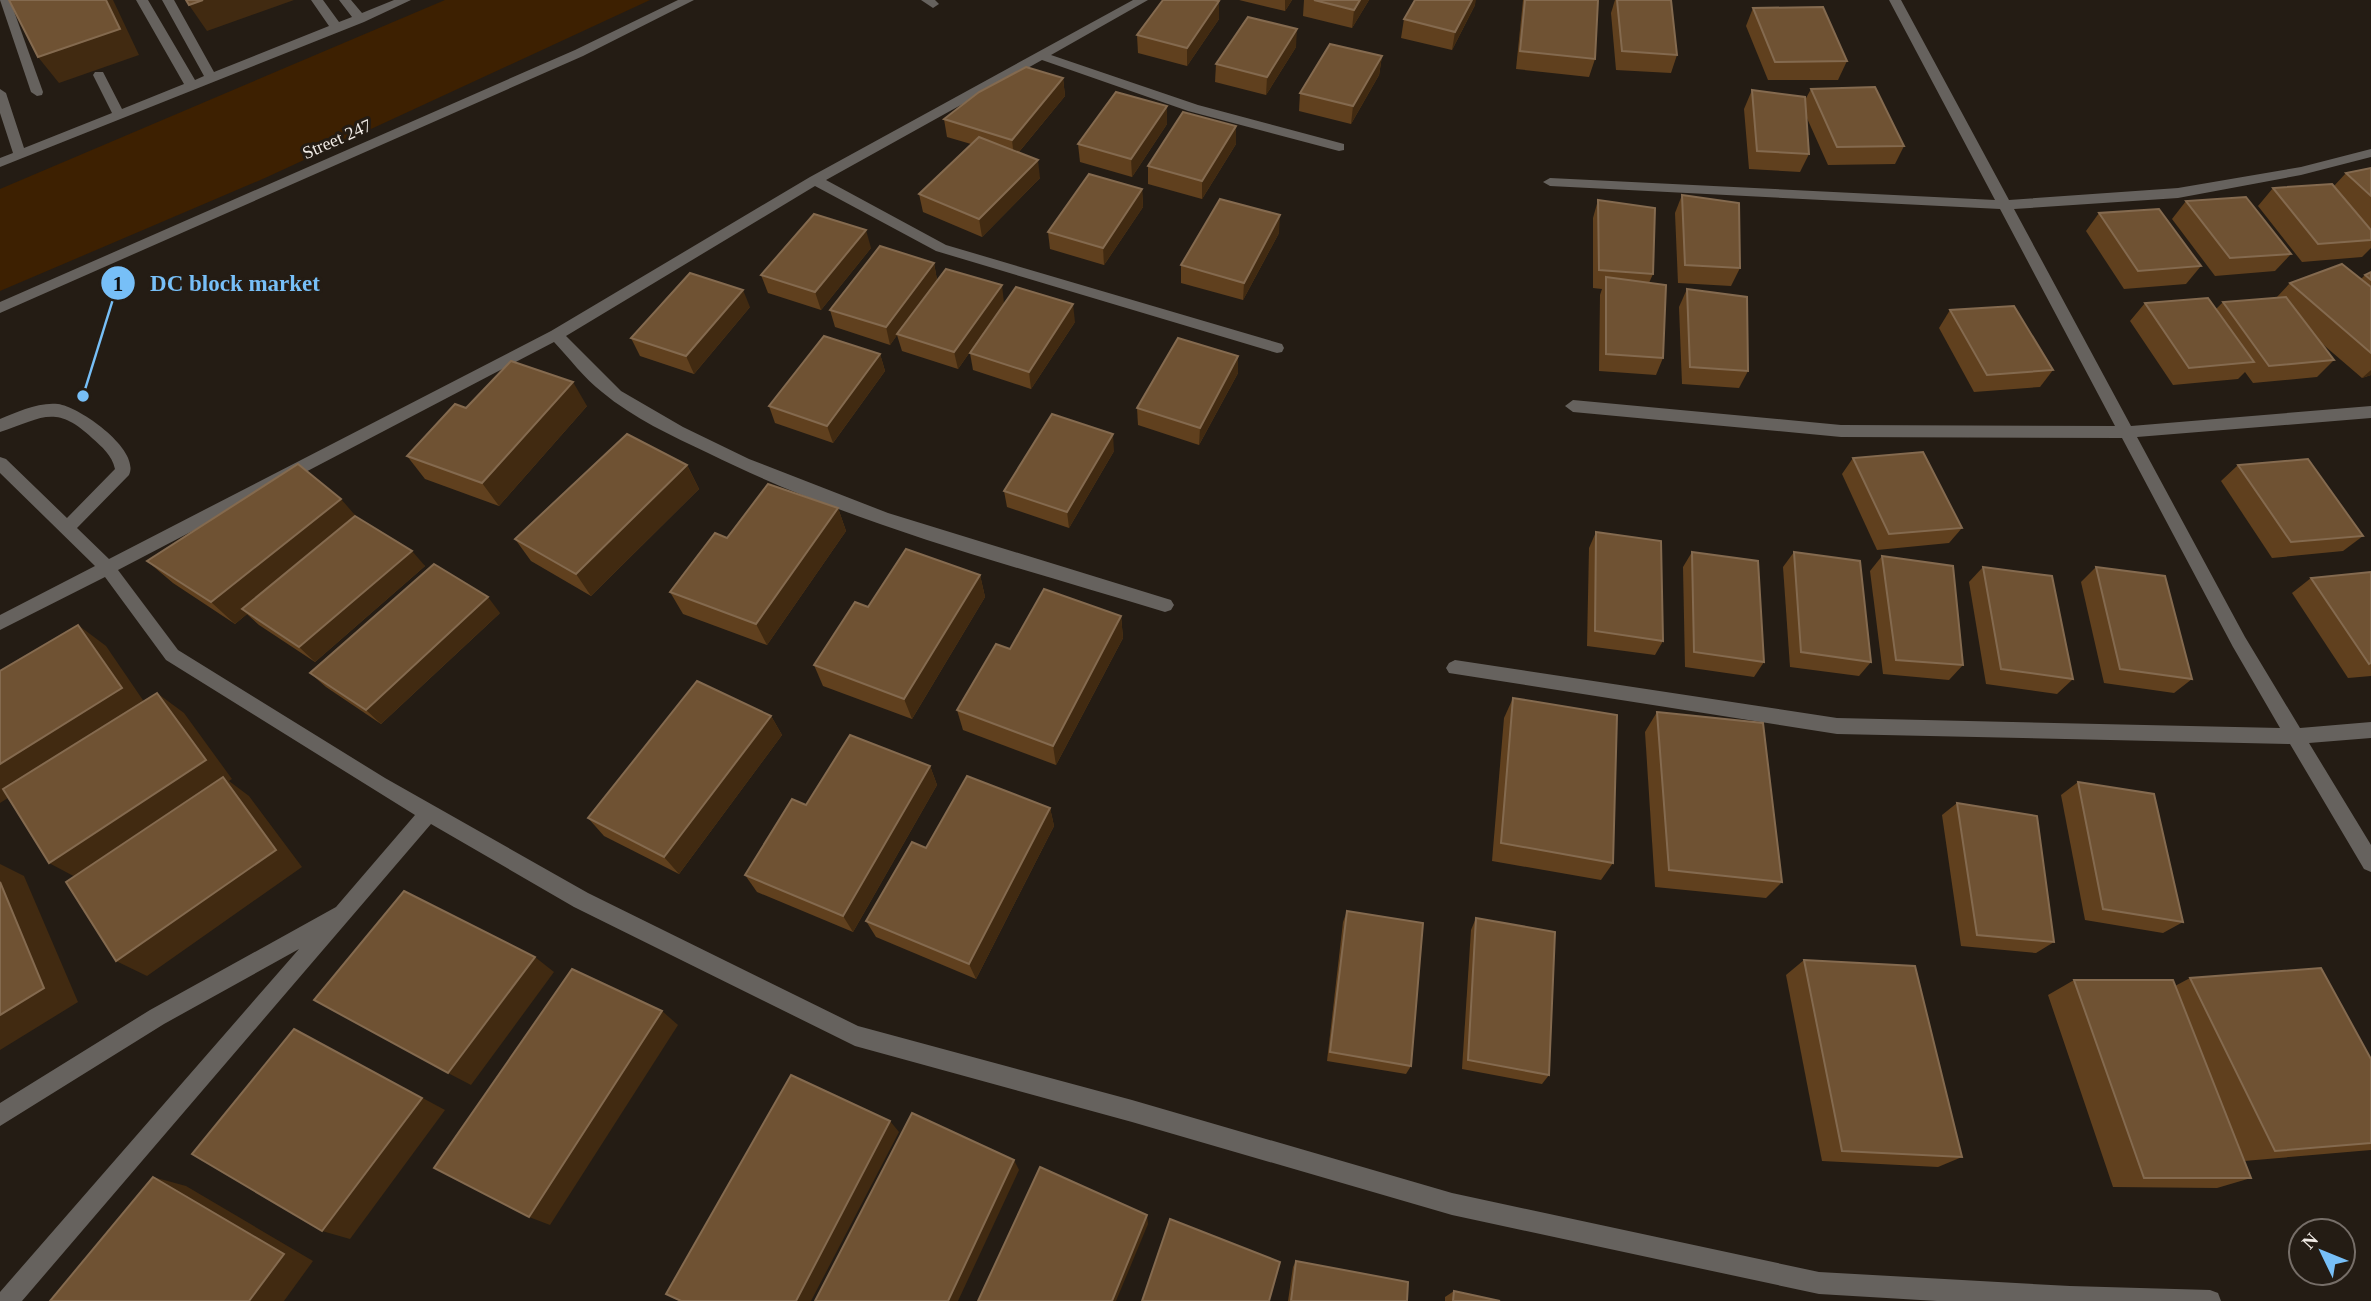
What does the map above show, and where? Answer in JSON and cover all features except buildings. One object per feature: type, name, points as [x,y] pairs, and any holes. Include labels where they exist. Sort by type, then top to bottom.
[{"type":"street","points":[[4,0],[37,92]]},
{"type":"street","points":[[142,0],[192,86]]},
{"type":"street","points":[[168,0],[212,79]]},
{"type":"street","points":[[317,0],[337,28]]},
{"type":"street","points":[[345,0],[359,19]]},
{"type":"street","points":[[0,163],[404,0]]},
{"type":"street","name":"Street 247","points":[[0,308],[579,53],[688,0]]},
{"type":"street","points":[[0,623],[556,335],[815,180],[1142,0]]},
{"type":"street","points":[[1895,0],[2239,642],[2371,863]]},
{"type":"street","points":[[1042,56],[1193,108],[1339,147]]},
{"type":"street","points":[[99,75],[119,115]]},
{"type":"street","points":[[0,93],[4,115],[20,155]]},
{"type":"street","points":[[1550,182],[2005,205],[2179,193],[2301,171],[2371,153]]},
{"type":"street","points":[[815,180],[940,248],[1277,348]]},
{"type":"street","points":[[556,335],[614,394],[708,447],[861,510],[1166,605]]},
{"type":"street","points":[[1573,406],[1841,432],[2127,432],[2371,412]]},
{"type":"street","points":[[0,426],[35,410],[60,409],[82,418],[122,458],[123,471],[67,528]]},
{"type":"street","points":[[0,463],[107,567],[172,655],[429,813],[581,900],[855,1036],[1132,1111],[1452,1204],[1819,1283],[2070,1297],[2210,1301]]},
{"type":"street","points":[[1455,668],[1837,726],[2295,736],[2371,730]]},
{"type":"street","points":[[7,1301],[429,813]]},
{"type":"street","points":[[0,1115],[157,1017],[343,914]]},
{"type":"shaded area","points":[[445,0],[650,0],[265,178],[0,291],[0,189]]},
{"type":"place","name":"DC block market","points":[[83,396]]}]
